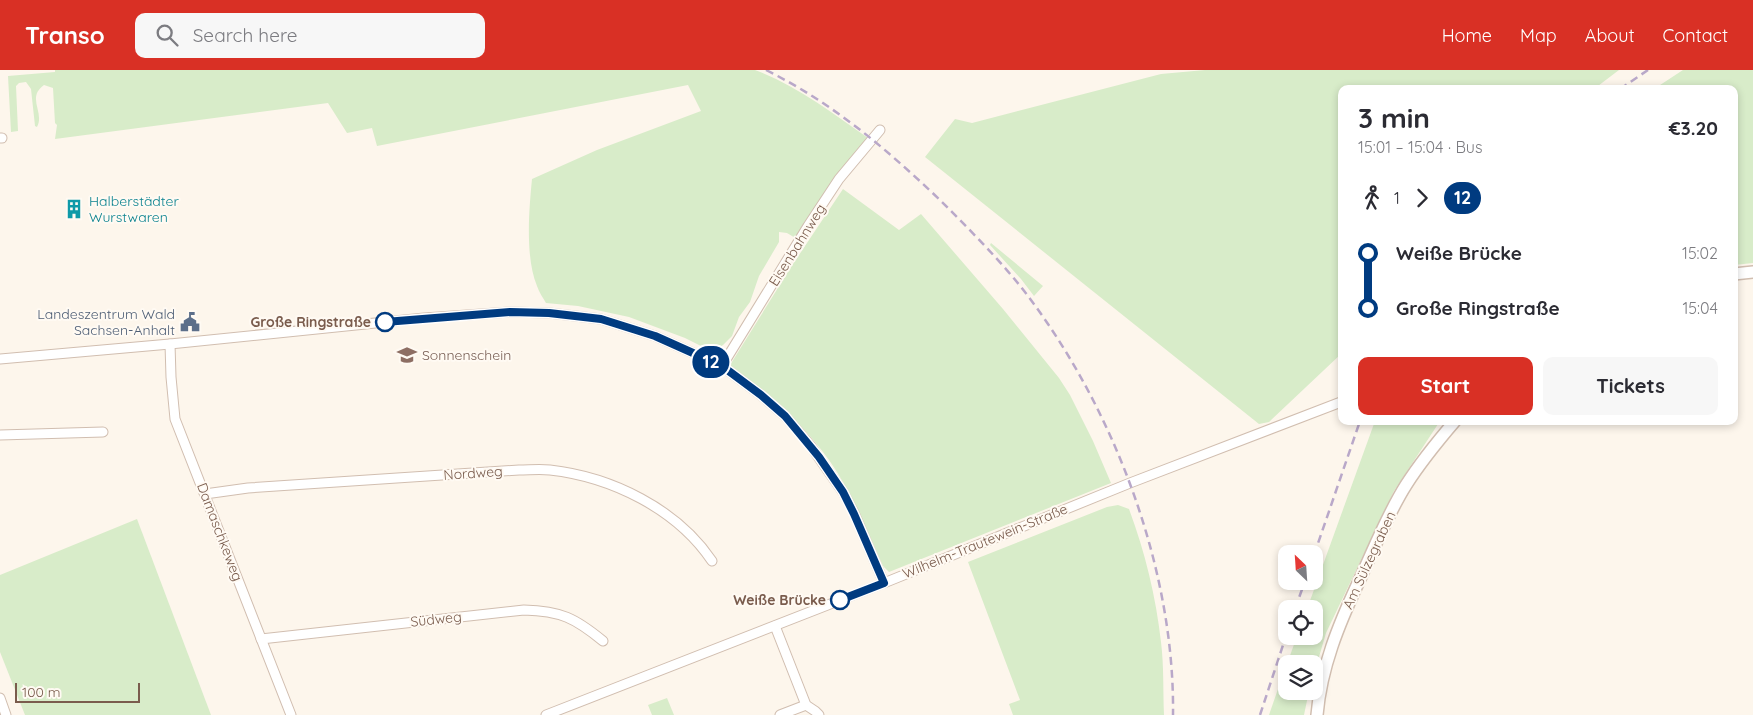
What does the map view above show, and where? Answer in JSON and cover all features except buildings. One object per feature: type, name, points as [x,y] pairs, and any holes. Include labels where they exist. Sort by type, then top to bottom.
[{"type":"street","name":"Eisenbahnweg","points":[[722,366],[839,179],[880,130]]},
{"type":"street","points":[[1738,274],[1753,272]]},
{"type":"street","points":[[0,359],[424,318],[510,312],[549,313],[601,319],[655,336],[722,366],[761,395],[785,416],[824,463],[843,492],[884,583]]},
{"type":"street","name":"Damaschkeweg","points":[[170,344],[175,419],[291,715]]},
{"type":"street","name":"Wilhelm-Trautewein-Straße","points":[[546,715],[884,583],[1125,485],[1338,403]]},
{"type":"street","name":"Am Sülzegraben","points":[[1317,715],[1320,687],[1333,643],[1365,569],[1406,486],[1451,425]]},
{"type":"street","points":[[0,435],[103,432]]},
{"type":"street","name":"Nordweg","points":[[205,494],[248,488],[519,470],[549,470],[587,477],[621,489],[644,501],[677,522],[712,561]]},
{"type":"street","name":"Südweg","points":[[261,638],[530,610],[555,612],[573,618],[603,641]]},
{"type":"street","points":[[775,626],[806,705],[819,715]]},
{"type":"street","points":[[0,698],[6,715]]},
{"type":"street","points":[[780,715],[806,705]]},
{"type":"green space","points":[[55,70],[755,70],[785,83],[827,109],[868,138],[797,239],[787,233],[779,232],[779,242],[759,276],[750,302],[739,317],[732,336],[713,352],[685,338],[629,317],[578,306],[546,303],[533,274],[529,248],[532,179],[597,150],[701,111],[688,85],[377,146],[372,128],[347,133],[328,103],[55,139],[57,125],[55,123],[53,88],[44,85],[36,95],[39,116],[37,127],[35,126],[31,89],[26,82],[19,83],[16,86],[18,131],[11,132],[8,76],[55,72]]},
{"type":"green space","points":[[1205,70],[1619,70],[1599,85],[1338,85],[1338,357],[1269,422],[1259,424],[925,157],[955,119],[972,123],[1161,74]]},
{"type":"green space","points":[[1683,70],[1753,70],[1753,263],[1738,265],[1738,85],[1660,85]]},
{"type":"green space","points":[[843,189],[899,230],[921,214],[1003,309],[1059,378],[1070,395],[1093,441],[1111,483],[889,572],[883,566],[852,499],[819,446],[783,409],[730,365],[791,267]]},
{"type":"green space","points":[[991,243],[1043,286],[1034,296],[990,245]]},
{"type":"green space","points":[[1374,425],[1437,425],[1394,491],[1326,633],[1323,643],[1323,600],[1310,600],[1314,590],[1323,590],[1323,565]]},
{"type":"green space","points":[[1118,505],[1129,509],[1145,558],[1153,591],[1162,651],[1164,715],[1013,715],[1009,704],[1020,700],[968,562],[1107,507]]},
{"type":"green space","points":[[137,519],[211,715],[25,715],[0,652],[0,575]]},
{"type":"green space","points":[[1294,645],[1322,645],[1320,655],[1290,655]]},
{"type":"green space","points":[[1278,689],[1278,700],[1307,700],[1304,715],[1269,715]]},
{"type":"green space","points":[[667,698],[674,715],[652,715],[648,705]]},
{"type":"railway","points":[[766,70],[791,83],[836,112],[878,144],[919,180],[1002,264],[1054,333],[1083,382],[1110,434],[1132,489],[1150,545],[1163,602],[1171,659],[1173,715]]},
{"type":"railway","points":[[1626,85],[1648,70]]},
{"type":"railway","points":[[1317,545],[1359,425]]},
{"type":"railway","points":[[1298,600],[1302,590]]},
{"type":"railway","points":[[1260,715],[1283,645]]},
{"type":"bus line","name":"12","points":[[385,322],[510,312],[549,313],[601,319],[655,336],[722,366],[761,395],[785,416],[810,445],[843,492],[884,583],[840,600]]},
{"type":"place","name":"Halberstädter Wurstwaren","points":[[74,209]]},
{"type":"place","name":"Landeszentrum Wald Sachsen-Anhalt","points":[[190,322]]},
{"type":"place","name":"Große Ringstraße","points":[[385,322]]},
{"type":"place","name":"Sonnenschein","points":[[407,355]]},
{"type":"place","name":"Weiße Brücke","points":[[840,600]]}]
